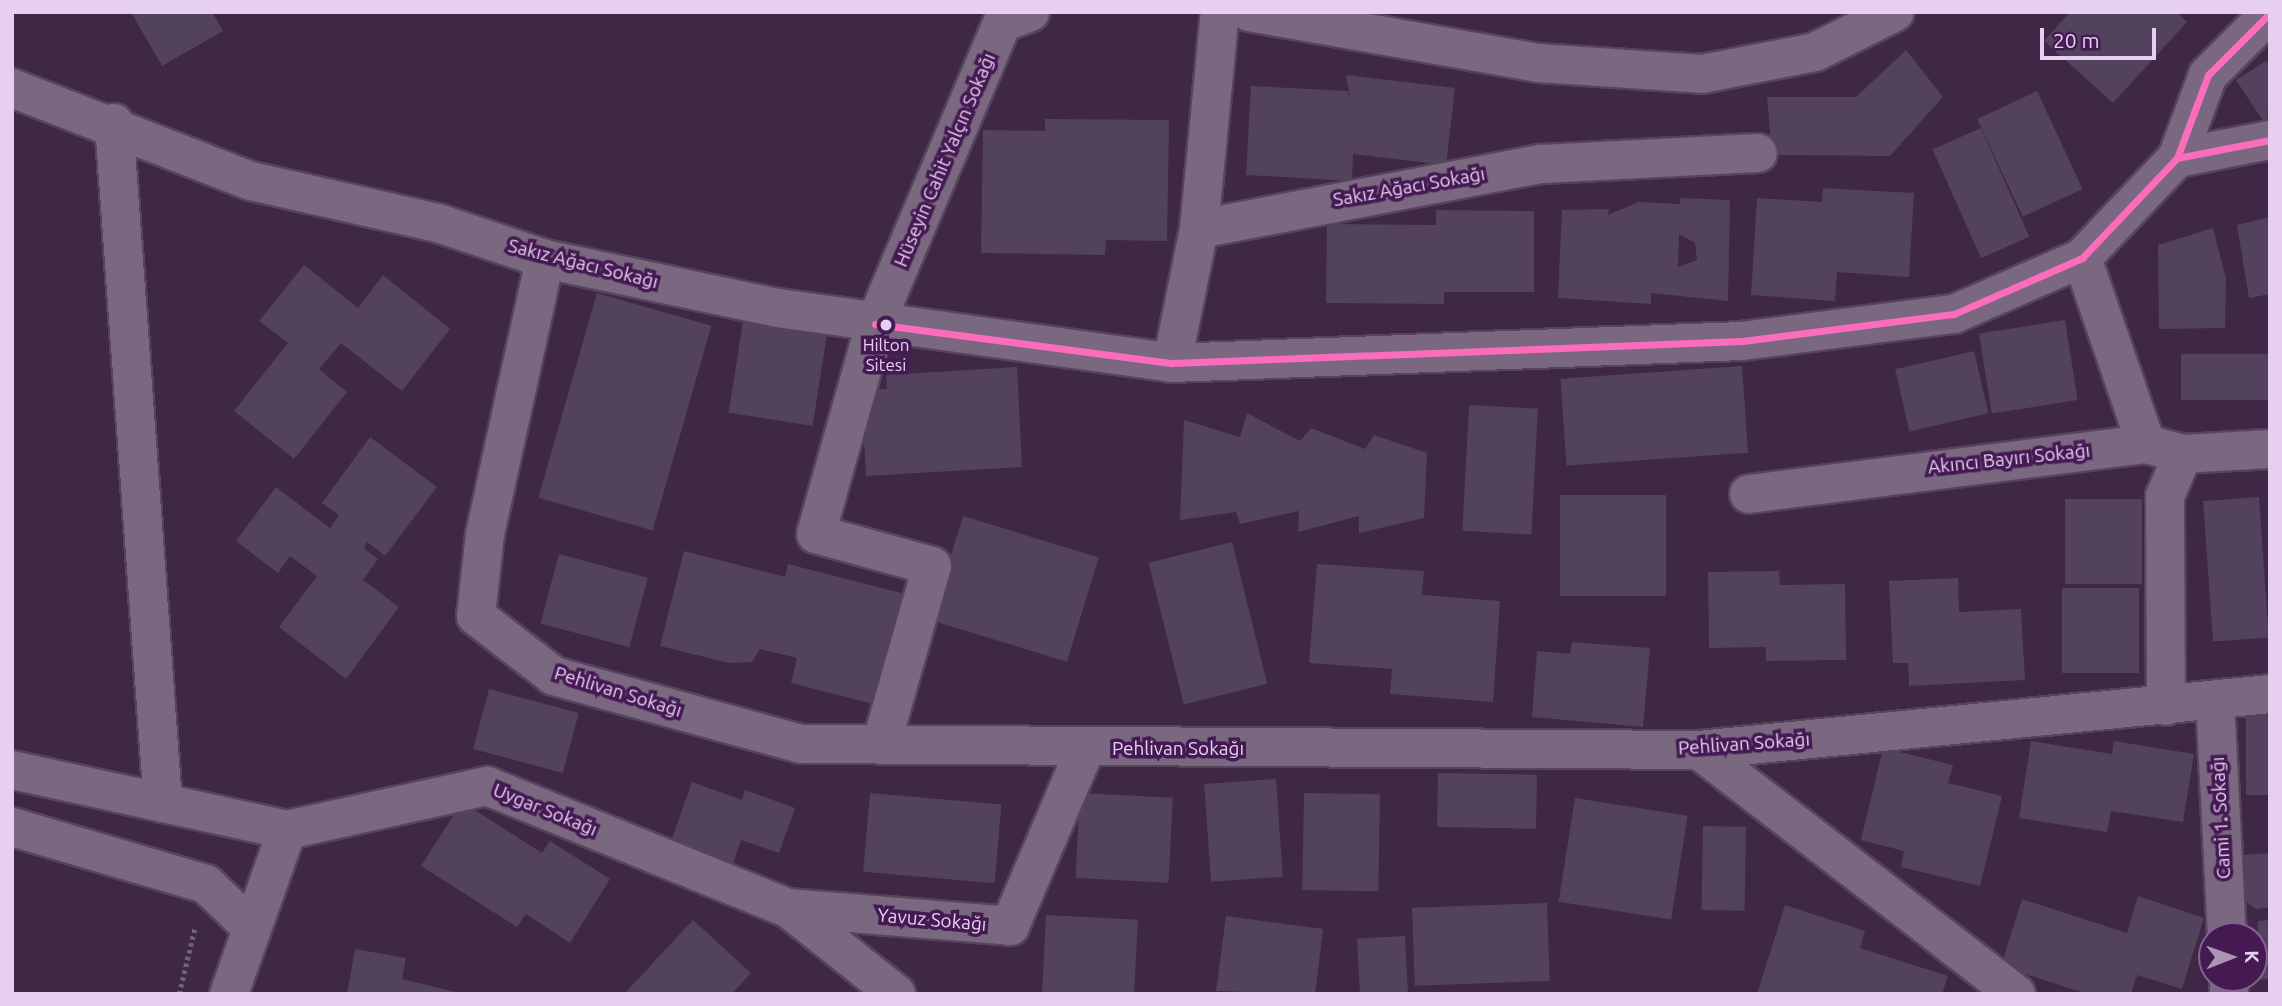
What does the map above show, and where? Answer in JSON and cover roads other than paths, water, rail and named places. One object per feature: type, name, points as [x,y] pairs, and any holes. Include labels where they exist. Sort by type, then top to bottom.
[{"type":"street","name":"Hüseyin Cahit Yalçın Sokağı","points":[[881,746],[932,566],[816,534],[875,324],[1002,23],[1030,12]]},
{"type":"street","points":[[1172,363],[1199,229],[1220,12]]},
{"type":"street","points":[[1249,12],[1538,63],[1702,74],[1815,52],[1895,12]]},
{"type":"street","points":[[2177,158],[2208,75],[2270,13]]},
{"type":"street","name":"Sakız Ağacı Sokağı","points":[[12,88],[114,123],[251,181],[438,223],[545,259],[875,324],[1172,363],[1742,341],[1954,314],[2082,258],[2177,158]]},
{"type":"street","points":[[114,123],[163,803]]},
{"type":"street","points":[[2177,158],[2270,140]]},
{"type":"street","name":"Sakız Ağacı Sokağı","points":[[1199,229],[1541,164],[1758,153]]},
{"type":"street","points":[[2082,258],[2146,444]]},
{"type":"street","name":"Pehlivan Sokağı","points":[[545,259],[485,534],[477,616],[554,676],[801,744],[1086,749],[1699,750],[2270,694]]},
{"type":"street","name":"Akıncı Bayırı Sokağı","points":[[1749,494],[2146,444],[2183,454],[2270,449]]},
{"type":"street","points":[[2166,706],[2165,496],[2183,454]]},
{"type":"street","name":"Cami 1. Sokağı","points":[[2215,700],[2226,922]]},
{"type":"street","name":"Yavuz Sokağı","points":[[788,908],[1010,926],[1086,749]]},
{"type":"street","points":[[1699,750],[2016,994]]},
{"type":"street","points":[[12,770],[287,830],[250,926],[229,994]]},
{"type":"street","name":"Uygar Sokağı","points":[[287,830],[486,786],[788,908],[896,994]]},
{"type":"street","points":[[12,827],[206,884],[250,926]]},
{"type":"place","name":"Hilton Sitesi","points":[[886,325]]}]
